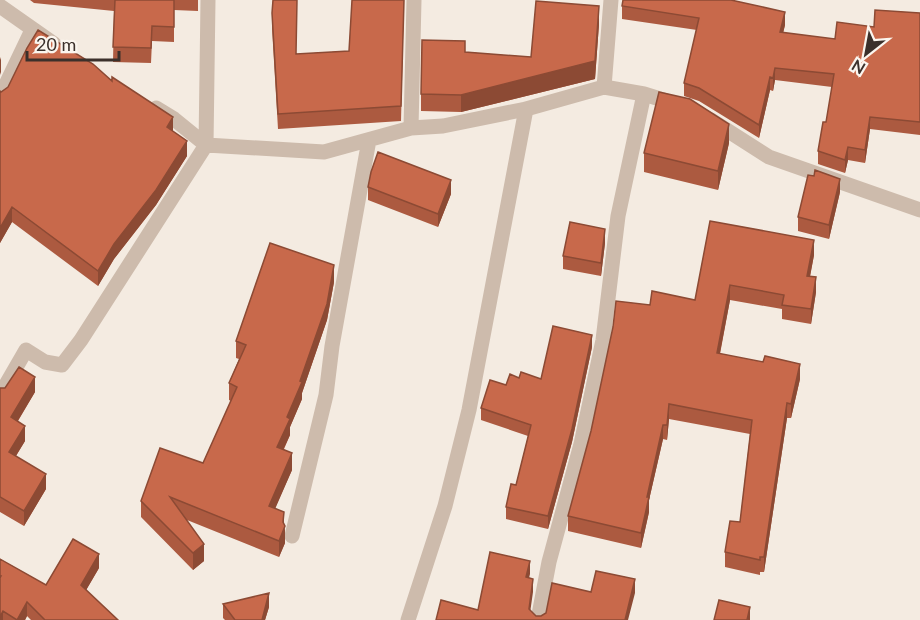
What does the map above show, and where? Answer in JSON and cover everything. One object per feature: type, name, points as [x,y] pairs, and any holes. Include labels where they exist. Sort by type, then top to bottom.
[{"type":"street","points":[[0,395],[26,350],[45,362],[62,365],[81,340],[206,145],[208,0]]},
{"type":"street","points":[[411,128],[414,0]]},
{"type":"street","points":[[604,87],[611,0]]},
{"type":"street","points":[[0,6],[62,49]]},
{"type":"street","points":[[0,97],[32,30]]},
{"type":"street","points":[[143,100],[174,119],[206,145],[324,152],[411,128],[443,126],[526,109],[604,87],[644,94],[694,109],[769,157],[920,210]]},
{"type":"street","points":[[538,620],[549,562],[581,444],[603,340],[618,216],[644,94]]},
{"type":"street","points":[[408,620],[445,506],[469,410],[526,109]]},
{"type":"street","points":[[291,536],[326,395],[332,346],[369,140]]},
{"type":"building","points":[[115,0],[174,0],[174,27],[152,26],[151,48],[113,47]]},
{"type":"building","points":[[273,0],[297,0],[296,54],[349,51],[352,0],[404,0],[401,106],[278,114]]},
{"type":"building","points":[[623,0],[731,0],[785,12],[780,32],[835,39],[837,22],[874,27],[875,10],[920,13],[920,122],[870,117],[865,150],[848,147],[845,160],[818,151],[823,122],[826,122],[834,74],[775,68],[773,78],[770,77],[759,125],[699,88],[684,83],[699,18],[622,6]]},
{"type":"building","points":[[536,1],[599,6],[595,61],[461,95],[421,94],[422,40],[465,41],[465,52],[531,57]]},
{"type":"building","points":[[38,30],[93,64],[112,81],[112,77],[173,117],[167,127],[187,141],[156,190],[114,244],[98,271],[12,207],[0,228],[0,91],[8,87]]},
{"type":"building","points":[[659,92],[690,99],[729,124],[718,171],[644,153]]},
{"type":"building","points":[[378,152],[451,180],[438,214],[368,187]]},
{"type":"building","points":[[815,170],[840,179],[829,225],[798,217],[808,175],[814,176]]},
{"type":"building","points":[[710,221],[814,240],[807,276],[816,277],[811,309],[782,305],[784,295],[730,285],[717,353],[763,362],[765,356],[800,364],[791,404],[787,403],[764,557],[760,557],[760,560],[725,552],[730,521],[740,522],[752,420],[669,404],[667,425],[663,425],[641,533],[568,516],[591,431],[613,327],[616,301],[650,305],[652,291],[695,300]]},
{"type":"building","points":[[570,222],[605,229],[601,263],[563,256]]},
{"type":"building","points":[[270,243],[334,265],[327,304],[300,381],[302,382],[287,417],[290,419],[277,447],[292,453],[269,506],[284,512],[285,526],[279,541],[170,497],[204,544],[193,553],[141,501],[160,448],[203,463],[237,387],[229,383],[246,345],[236,341]]},
{"type":"building","points":[[553,326],[592,335],[572,429],[548,516],[506,507],[511,484],[516,485],[531,425],[481,408],[490,380],[506,385],[510,374],[519,378],[521,372],[541,379]]},
{"type":"building","points":[[19,367],[35,377],[11,417],[25,426],[9,452],[46,474],[24,511],[0,497],[0,388],[5,388]]},
{"type":"building","points":[[73,539],[99,554],[81,585],[118,620],[45,620],[27,602],[17,620],[3,611],[0,617],[0,559],[46,585]]},
{"type":"building","points":[[490,552],[530,561],[526,577],[533,579],[529,609],[536,616],[546,613],[552,583],[591,592],[596,571],[635,579],[625,620],[436,620],[441,600],[478,610]]},
{"type":"building","points":[[269,593],[262,620],[235,620],[223,604]]},
{"type":"building","points":[[719,600],[750,607],[747,620],[714,620]]}]
